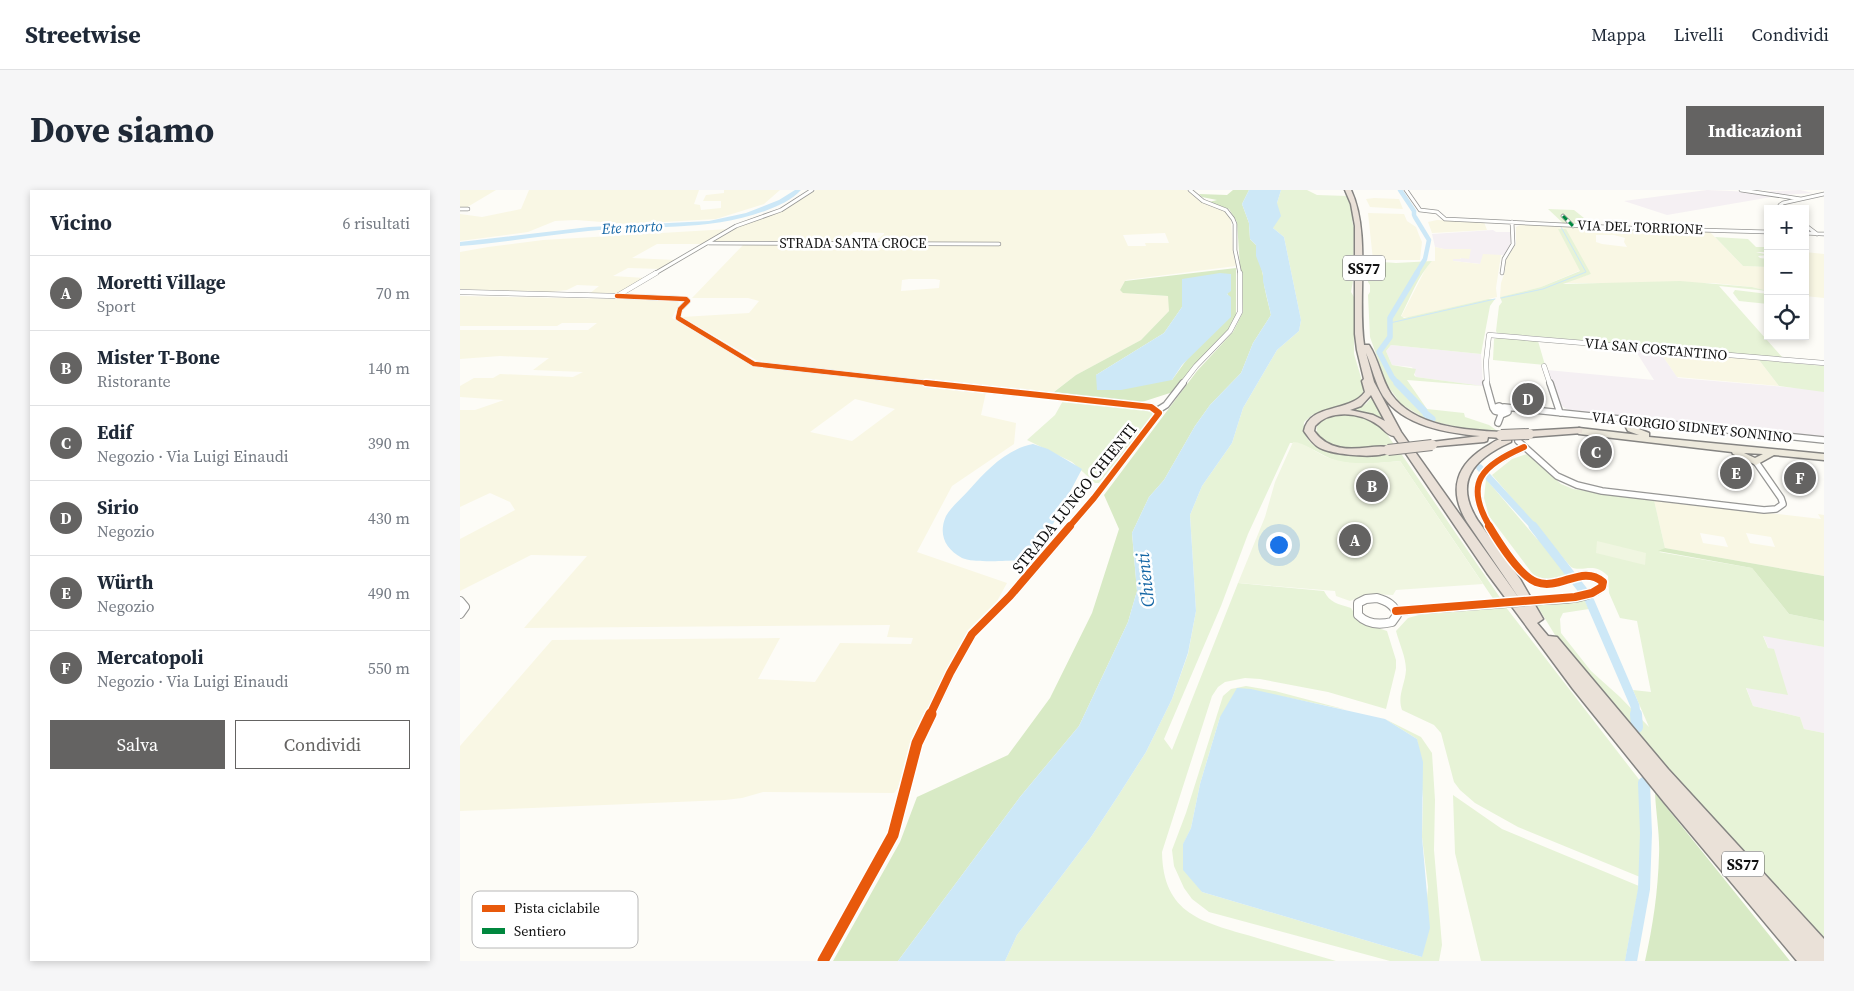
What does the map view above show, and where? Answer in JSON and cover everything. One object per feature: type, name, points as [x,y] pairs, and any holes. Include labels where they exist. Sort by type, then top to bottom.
[{"type":"highway","name":"SS77","points":[[1348,190],[1353,202],[1357,223],[1363,347],[1369,381],[1381,405],[1519,610],[1810,961]]},
{"type":"highway","name":"SS77","points":[[1352,190],[1358,202],[1362,223],[1363,347],[1376,382],[1396,419],[1536,618],[1620,732]]},
{"type":"highway","points":[[1507,437],[1443,427],[1424,421],[1401,409],[1394,403],[1382,386],[1372,357],[1363,347],[1359,357],[1369,388],[1368,396],[1357,404],[1317,417],[1310,425],[1310,433],[1321,444],[1349,452],[1388,450],[1507,437],[1530,434],[1579,431]]},
{"type":"highway","points":[[1329,413],[1361,414],[1386,425],[1430,488],[1443,498]]},
{"type":"highway","points":[[1507,437],[1483,451],[1468,466],[1463,475],[1461,495],[1470,517],[1528,600],[1536,618]]},
{"type":"highway","name":"SS77","points":[[1660,779],[1824,953]]},
{"type":"main road","points":[[1590,432],[1623,431],[1628,423],[1638,433],[1655,438]]},
{"type":"main road","points":[[1579,431],[1824,456]]},
{"type":"main road","points":[[1579,431],[1723,448],[1824,456]]},
{"type":"main road","points":[[1723,448],[1756,462],[1762,457],[1784,453]]},
{"type":"street","name":"STRADA SANTA CROCE","points":[[617,296],[736,226],[781,210],[812,190]]},
{"type":"street","points":[[1158,410],[1166,405],[1196,366],[1230,332],[1240,312],[1240,274],[1235,250],[1235,224],[1233,219],[1226,210],[1203,201],[1190,190]]},
{"type":"street","name":"VIA DEL TORRIONE","points":[[1406,190],[1420,210],[1437,212],[1444,218],[1573,226],[1764,232]]},
{"type":"street","points":[[1741,190],[1801,199]]},
{"type":"street","points":[[1781,205],[1824,194]]},
{"type":"street","points":[[460,209],[468,209]]},
{"type":"street","points":[[1563,216],[1573,226]]},
{"type":"street","points":[[1502,273],[1504,259],[1512,244],[1512,222]]},
{"type":"street","points":[[1809,228],[1818,234]]},
{"type":"street","points":[[1809,233],[1824,234]]},
{"type":"street","name":"STRADA SANTA CROCE","points":[[708,243],[999,244]]},
{"type":"street","points":[[460,292],[617,296]]},
{"type":"street","name":"STRADA LUNGO CHIENTI","points":[[617,296],[686,299],[688,301],[680,309],[678,318],[754,364],[986,390],[1051,395],[1158,410],[1159,415],[1094,498],[1010,596],[972,634],[950,673],[917,744],[892,834],[823,961]]},
{"type":"street","name":"VIA SAN COSTANTINO","points":[[1489,335],[1824,363]]},
{"type":"street","name":"VIA GIORGIO SIDNEY SONNINO","points":[[1489,335],[1486,357],[1487,388],[1494,409],[1493,416],[1507,437],[1524,447],[1557,476],[1567,482],[1588,488],[1764,510],[1776,509],[1783,504],[1781,498],[1756,462]]},
{"type":"street","points":[[1544,366],[1560,413]]},
{"type":"street","points":[[1490,400],[1504,409],[1498,423]]},
{"type":"street","name":"VIA GIORGIO SIDNEY SONNINO","points":[[1494,409],[1560,413],[1628,423],[1824,440]]},
{"type":"street","points":[[1396,612],[1583,596],[1602,587],[1603,582],[1601,579],[1588,574],[1544,584],[1527,577],[1481,514],[1476,496],[1480,477],[1500,459],[1524,447]]},
{"type":"street","points":[[1377,598],[1388,602],[1396,612],[1396,619],[1392,622],[1375,624],[1363,619],[1356,607],[1361,600],[1377,598]]},
{"type":"street","points":[[460,601],[466,607],[460,614]]},
{"type":"shaded area","points":[[460,190],[496,190],[464,209],[460,209]]},
{"type":"shaded area","points":[[529,190],[699,190],[694,204],[700,205],[701,210],[721,208],[721,201],[703,201],[706,195],[724,193],[724,190],[780,190],[764,204],[716,219],[628,224],[576,220],[555,221],[528,232],[460,241],[460,214],[482,217],[521,209]]},
{"type":"shaded area","points":[[816,190],[1187,190],[1201,201],[1224,210],[1231,219],[1236,266],[1126,280],[1120,290],[1134,294],[1169,296],[1169,311],[1141,340],[1076,375],[1051,394],[770,364],[756,360],[682,317],[749,313],[759,301],[748,298],[692,298],[744,244],[709,244],[738,227],[782,211]],"holes":[[[854,232],[884,233],[884,234],[873,243],[842,242]],[[1165,233],[1169,243],[1145,243],[1146,246],[1128,246],[1123,235]],[[909,279],[940,280],[939,288],[901,291],[902,280]]]},
{"type":"shaded area","points":[[1707,190],[1754,192],[1800,190],[1813,193],[1783,195],[1667,215],[1624,201]]},
{"type":"shaded area","points":[[1366,199],[1399,199],[1403,209],[1370,207]]},
{"type":"shaded area","points":[[1368,213],[1404,214],[1407,221],[1416,227],[1422,242],[1420,260],[1373,260]]},
{"type":"shaded area","points":[[1437,220],[1484,222],[1487,230],[1432,233],[1428,222]]},
{"type":"shaded area","points":[[1522,224],[1708,230],[1743,266],[1764,267],[1764,290],[1713,283],[1562,283],[1591,274],[1581,270],[1541,287],[1500,297],[1505,261],[1516,244],[1516,227]],"holes":[[[1596,235],[1614,235],[1625,238],[1624,242],[1627,247],[1596,242]]]},
{"type":"shaded area","points":[[729,229],[704,244],[657,244],[632,258],[676,260],[661,269],[628,268],[613,276],[645,278],[616,295],[589,294],[599,286],[577,285],[567,290],[550,292],[460,289],[460,252],[543,240]]},
{"type":"shaded area","points":[[1493,230],[1496,232],[1512,232],[1513,244],[1505,255],[1496,255],[1481,264],[1453,261],[1453,259],[1460,259],[1471,249],[1435,247],[1432,234]]},
{"type":"shaded area","points":[[1435,247],[1471,249],[1469,259],[1453,259],[1453,261],[1480,264],[1483,254],[1501,255],[1496,288],[1497,297],[1409,317],[1401,317],[1426,268],[1432,261],[1435,261]]},
{"type":"shaded area","points":[[1809,252],[1824,254],[1824,298],[1809,296]]},
{"type":"shaded area","points":[[460,296],[673,300],[679,304],[672,318],[750,364],[986,392],[981,415],[1016,423],[1014,444],[952,486],[917,552],[1007,583],[996,603],[968,631],[943,676],[917,729],[898,788],[894,793],[763,792],[742,798],[725,800],[460,811],[460,746],[552,640],[780,638],[758,679],[815,682],[840,643],[911,644],[913,638],[887,637],[890,625],[524,628],[587,556],[531,555],[460,591],[460,539],[515,510],[510,502],[490,493],[460,507],[460,410],[475,410],[504,400],[460,397],[460,386],[474,378],[493,378],[500,374],[573,377],[583,372],[533,370],[549,358],[500,356],[460,359],[460,330],[588,330],[597,323],[562,323],[557,326],[460,326]],"holes":[[[855,399],[895,409],[852,441],[810,432]]]},
{"type":"shaded area","points":[[1391,345],[1481,354],[1483,386],[1416,377],[1412,367],[1392,365],[1386,351]]},
{"type":"shaded area","points":[[1635,350],[1660,352],[1678,378],[1821,390],[1824,392],[1824,438],[1585,414],[1584,412],[1570,411],[1559,404],[1547,370],[1654,380]]},
{"type":"shaded area","points":[[1660,352],[1759,360],[1779,386],[1677,377]]},
{"type":"shaded area","points":[[1654,500],[1821,519],[1818,514],[1824,515],[1824,576],[1665,548]],"holes":[[[1700,533],[1724,537],[1728,547],[1703,543]],[[1746,533],[1771,537],[1775,547],[1750,543]]]},
{"type":"shaded area","points":[[1763,635],[1824,647],[1824,733],[1804,729],[1800,717],[1753,706],[1746,687],[1787,694]]},
{"type":"green space","points":[[1233,190],[1249,190],[1242,204],[1249,223],[1250,239],[1256,245],[1271,315],[1253,343],[1241,373],[1210,405],[1195,426],[1164,480],[1149,497],[1132,533],[1137,591],[1128,622],[1079,726],[1020,797],[898,961],[833,961],[900,842],[917,797],[1008,755],[1050,698],[1092,613],[1119,529],[1104,495],[1197,371],[1233,332],[1243,312],[1237,222],[1229,209],[1209,202],[1217,200],[1202,197],[1199,194],[1227,195]]},
{"type":"green space","points":[[1281,190],[1307,190],[1317,195],[1348,196],[1354,219],[1352,221],[1354,227],[1351,292],[1354,297],[1354,354],[1363,384],[1363,393],[1357,401],[1312,415],[1304,422],[1306,435],[1314,445],[1326,451],[1341,454],[1358,455],[1400,452],[1501,599],[1494,600],[1400,461],[1369,464],[1345,463],[1331,459],[1308,447],[1290,443],[1248,534],[1221,606],[1164,739],[1172,750],[1238,583],[1324,591],[1332,601],[1351,608],[1360,622],[1387,631],[1396,660],[1396,668],[1386,709],[1328,692],[1260,679],[1245,678],[1225,682],[1218,687],[1212,696],[1162,852],[1164,873],[1170,890],[1178,903],[1189,912],[1218,926],[1336,961],[1005,961],[1017,935],[1091,837],[1118,796],[1146,752],[1172,699],[1188,654],[1196,611],[1190,515],[1202,486],[1232,443],[1243,408],[1277,350],[1299,331],[1301,320],[1284,237],[1273,228]]},
{"type":"green space","points":[[1548,209],[1574,210],[1594,226],[1565,225]]},
{"type":"green space","points":[[1558,229],[1566,229],[1591,274],[1563,284],[1680,281],[1752,287],[1764,290],[1719,286],[1764,337],[1764,340],[1767,340],[1783,358],[1497,333],[1499,306],[1502,302],[1500,297],[1541,287],[1580,271]]},
{"type":"green space","points":[[1715,237],[1748,239],[1756,247],[1764,247],[1764,252],[1756,252],[1764,254],[1758,256],[1764,258],[1764,267],[1743,266]]},
{"type":"green space","points":[[1368,261],[1396,263],[1432,261],[1415,287],[1401,316],[1404,318],[1495,299],[1490,306],[1481,354],[1391,345],[1386,351],[1392,365],[1416,369],[1414,375],[1416,377],[1483,386],[1407,380],[1427,409],[1464,413],[1465,417],[1489,425],[1499,432],[1475,431],[1440,423],[1424,418],[1401,404],[1385,380],[1370,337]]},
{"type":"green space","points":[[1236,268],[1236,315],[1228,330],[1192,368],[1173,392],[1139,403],[1054,392],[1076,375],[1141,340],[1169,311],[1168,296],[1123,293],[1120,290],[1125,281]],"holes":[[[1227,293],[1230,300],[1172,380],[1096,375],[1164,333],[1182,307]]]},
{"type":"green space","points":[[1735,290],[1764,294],[1764,304],[1739,301],[1733,293]]},
{"type":"green space","points":[[1494,339],[1538,341],[1545,365],[1493,360]]},
{"type":"green space","points":[[1759,360],[1824,366],[1824,392],[1779,386]]},
{"type":"green space","points":[[1372,397],[1385,422],[1353,410],[1366,404]]},
{"type":"green space","points":[[1064,399],[1144,409],[1152,413],[1152,417],[1099,483],[1095,483],[1072,462],[1027,440],[1055,415]]},
{"type":"green space","points":[[1357,415],[1379,422],[1395,446],[1364,449],[1344,448],[1325,440],[1317,433],[1318,423],[1321,420],[1330,416]]},
{"type":"green space","points":[[1293,442],[1302,444],[1338,461],[1364,463],[1400,461],[1483,584],[1396,590],[1393,595],[1367,594],[1350,601],[1336,596],[1335,591],[1238,583],[1265,517],[1275,482]]},
{"type":"green space","points":[[1527,454],[1561,484],[1573,489],[1654,500],[1665,548],[1659,552],[1752,568],[1789,614],[1824,621],[1824,647],[1763,636],[1768,648],[1774,649],[1788,695],[1746,688],[1753,706],[1800,717],[1804,729],[1824,733],[1824,943],[1659,762],[1641,735],[1630,729],[1555,635],[1536,604],[1584,599],[1589,609],[1563,613],[1560,619],[1561,633],[1591,671],[1649,727],[1633,690],[1651,692],[1637,621],[1620,618],[1609,593],[1608,576],[1598,569],[1571,567],[1492,475],[1512,459]]},
{"type":"green space","points":[[1486,479],[1568,575],[1548,579],[1535,577],[1489,516],[1484,498]]},
{"type":"green space","points":[[1597,541],[1646,553],[1645,565],[1596,553]]},
{"type":"green space","points":[[1665,548],[1824,576],[1824,621],[1789,614],[1752,568],[1658,551]]},
{"type":"green space","points":[[1505,606],[1641,782],[1640,877],[1518,827],[1475,803],[1454,782],[1441,733],[1434,725],[1402,710],[1400,700],[1406,665],[1396,631],[1408,618],[1426,613]]},
{"type":"green space","points":[[1246,686],[1275,691],[1347,710],[1275,695],[1220,717],[1200,784],[1191,828],[1183,845],[1202,892],[1422,957],[1428,887],[1422,837],[1423,798],[1417,739],[1385,719],[1421,737],[1432,753],[1435,800],[1434,850],[1442,945],[1439,961],[1390,961],[1209,912],[1192,899],[1184,888],[1174,866],[1172,850],[1186,813],[1223,696],[1231,689]]},
{"type":"green space","points":[[1655,793],[1790,961],[1645,961],[1655,908],[1658,868],[1659,840]]},
{"type":"green space","points":[[1453,795],[1502,829],[1639,886],[1625,961],[1481,961],[1455,853]]},
{"type":"water","name":"Chienti","points":[[1249,190],[1281,190],[1277,203],[1281,216],[1273,228],[1284,237],[1301,320],[1299,331],[1277,350],[1243,408],[1232,443],[1202,486],[1190,515],[1196,611],[1188,653],[1172,699],[1146,752],[1118,796],[1091,837],[1017,935],[1005,961],[898,961],[1020,797],[1079,726],[1128,622],[1137,591],[1132,533],[1149,497],[1164,480],[1195,426],[1210,405],[1241,373],[1253,343],[1271,315],[1263,274],[1256,256],[1256,245],[1250,239],[1249,223],[1242,204]]},
{"type":"water","points":[[1220,273],[1231,274],[1231,291],[1227,294],[1231,297],[1231,317],[1182,365],[1172,380],[1121,390],[1097,390],[1096,375],[1164,333],[1182,307],[1182,279]]},
{"type":"water","points":[[1033,444],[1048,449],[1082,469],[1053,524],[1023,560],[974,561],[962,558],[947,546],[943,535],[946,516],[997,462],[1014,451]]},
{"type":"water","points":[[1237,688],[1251,689],[1385,719],[1417,739],[1423,762],[1422,837],[1430,928],[1422,957],[1202,892],[1183,870],[1183,844],[1191,828],[1200,784],[1220,717]]},
{"type":"waterway","name":"Ete morto","points":[[460,244],[589,228],[689,225],[728,220],[769,207],[788,198],[798,190]]},
{"type":"waterway","points":[[1400,190],[1414,211],[1414,215]]},
{"type":"waterway","points":[[1415,217],[1429,240],[1425,259],[1416,274]]},
{"type":"waterway","points":[[1501,298],[1543,289],[1586,272],[1561,227]]},
{"type":"waterway","points":[[1398,384],[1392,377],[1379,352],[1390,337],[1390,318],[1417,273]]},
{"type":"waterway","points":[[1390,323],[1495,299]]},
{"type":"waterway","points":[[1397,383],[1424,411]]},
{"type":"waterway","points":[[1426,414],[1432,419]]},
{"type":"waterway","points":[[1480,468],[1534,527]]},
{"type":"waterway","points":[[1533,526],[1588,597],[1635,706],[1636,715]]},
{"type":"waterway","points":[[1636,714],[1637,727]]},
{"type":"waterway","points":[[1631,961],[1644,889],[1646,833],[1644,783]]},
{"type":"marked path","points":[[1563,216],[1573,226]]},
{"type":"cycle path","points":[[617,296],[686,299],[688,301],[680,309],[678,318],[754,364],[1151,407],[1159,413],[1094,498],[1010,596],[972,634],[950,673],[917,743],[893,835],[823,961]]},
{"type":"cycle path","points":[[1396,611],[1575,597],[1592,593],[1602,587],[1603,582],[1596,576],[1579,576],[1548,584],[1538,583],[1527,577],[1501,544],[1484,518],[1478,505],[1476,492],[1481,475],[1498,460],[1524,447]]},
{"type":"place","name":"Sirio","points":[[1528,399]]},
{"type":"place","name":"Edif","points":[[1596,452]]},
{"type":"place","name":"Würth","points":[[1736,473]]},
{"type":"place","name":"Mercatopoli","points":[[1800,478]]},
{"type":"place","name":"Mister T-Bone","points":[[1372,486]]},
{"type":"place","name":"Moretti Village","points":[[1355,540]]}]
